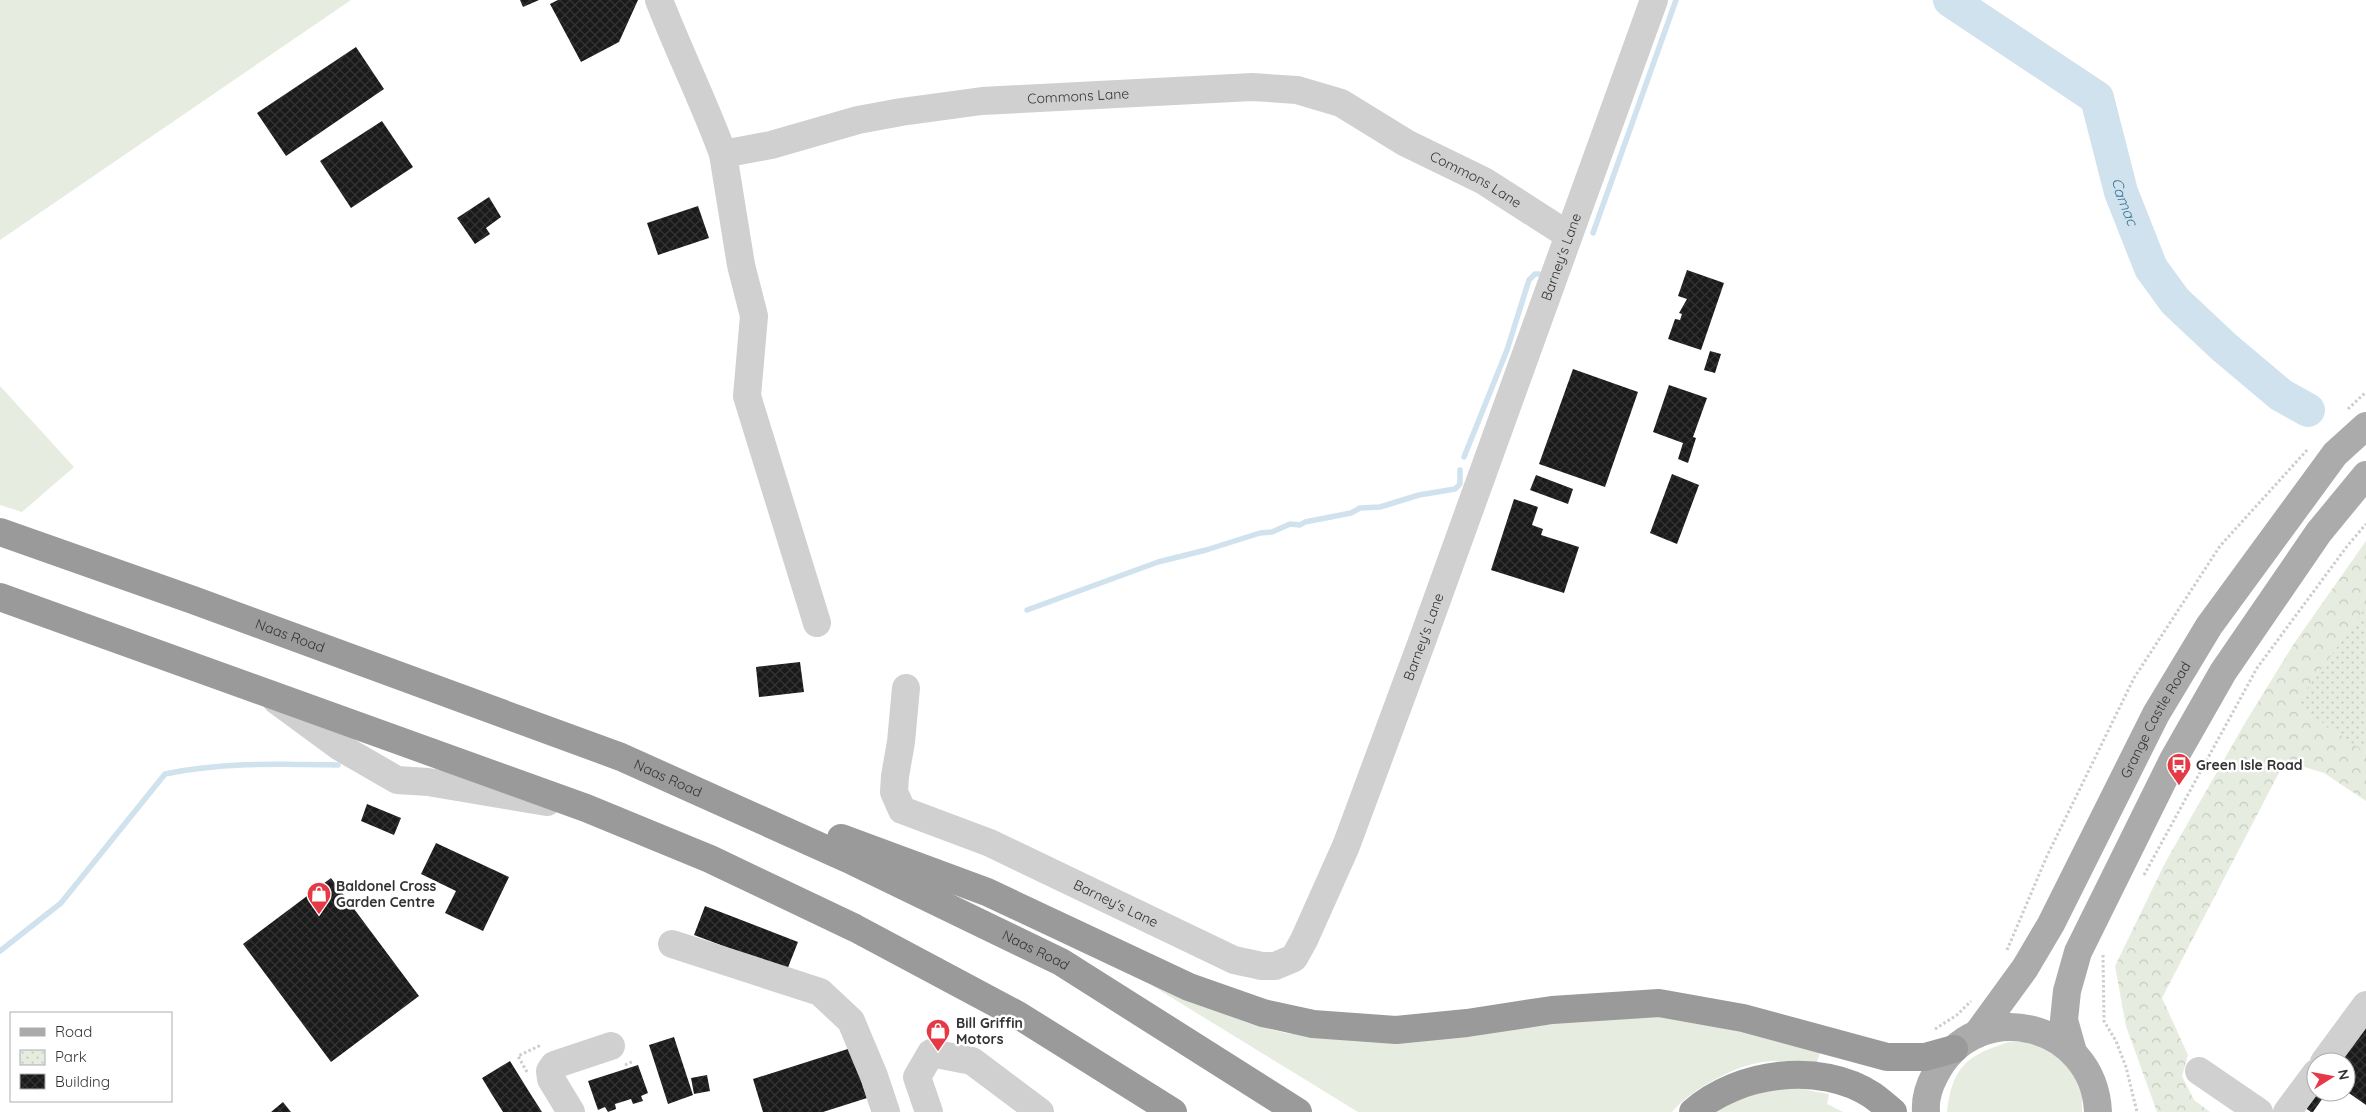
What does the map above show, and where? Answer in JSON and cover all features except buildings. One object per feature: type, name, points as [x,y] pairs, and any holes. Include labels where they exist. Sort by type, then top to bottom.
[{"type":"highway","name":"Naas Road","points":[[0,532],[193,600],[621,757],[848,859],[1061,962],[1298,1112]]},
{"type":"highway","points":[[0,597],[263,690],[586,808],[710,859],[855,928],[1018,1015],[1172,1112]]},
{"type":"highway","points":[[621,757],[987,892],[1189,987],[1263,1013],[1304,1022],[1396,1030],[1459,1024],[1552,1010],[1659,1003],[1697,1008],[1751,1020],[1887,1057],[1925,1057],[1954,1049]]},
{"type":"highway","points":[[1693,1112],[1723,1092],[1754,1080],[1779,1075],[1814,1075],[1846,1084],[1871,1094],[1893,1112]]},
{"type":"main road","name":"Grange Castle Road","points":[[1977,1034],[2024,968],[2051,924],[2156,714],[2209,626],[2335,454],[2355,420]]},
{"type":"main road","name":"Grange Castle Road","points":[[2073,1052],[2064,1020],[2067,991],[2078,952],[2173,760],[2223,672],[2319,532],[2366,475]]},
{"type":"main road","name":"Grange Castle Road","points":[[1926,1112],[1930,1085],[1940,1065],[1954,1049],[1977,1034],[2002,1027],[2028,1028],[2052,1036],[2073,1052],[2088,1073],[2099,1107]]},
{"type":"street","points":[[659,0],[678,50],[712,122],[723,154],[726,184],[741,266],[754,316],[747,396],[816,623]]},
{"type":"street","name":"Barney's Lane","points":[[906,688],[894,792],[902,810],[990,843],[1024,862],[1138,912],[1234,960],[1262,966],[1275,966],[1294,958],[1346,846],[1654,0]]},
{"type":"street","name":"Commons Lane","points":[[723,154],[771,145],[858,120],[982,101],[1252,87],[1297,90],[1341,103],[1406,143],[1484,182],[1568,235]]},
{"type":"street","points":[[263,690],[340,747],[397,780],[428,782],[586,808]]},
{"type":"street","points":[[672,944],[820,992],[851,1021],[874,1076],[886,1112]]},
{"type":"street","points":[[2331,1052],[2366,1005]]},
{"type":"street","points":[[929,1112],[917,1076],[931,1053],[972,1062],[1040,1112]]},
{"type":"street","points":[[571,1112],[551,1079],[550,1071],[554,1065],[614,1057]]},
{"type":"street","points":[[2199,1071],[2258,1112]]},
{"type":"street","points":[[2288,1112],[2306,1087]]},
{"type":"path","points":[[2355,420],[2366,392]]},
{"type":"path","points":[[2004,957],[2047,856],[2134,678],[2220,546],[2287,470],[2315,442]]},
{"type":"path","points":[[2141,881],[2257,668],[2348,545],[2366,524]]},
{"type":"path","points":[[2103,947],[2104,1021],[2116,1041],[2126,1067],[2137,1112]]},
{"type":"path","points":[[1930,1032],[1957,1015],[1977,994]]},
{"type":"path","points":[[614,1057],[634,1061]]},
{"type":"green space","points":[[0,0],[351,0],[0,240]]},
{"type":"green space","points":[[0,386],[74,467],[22,512],[0,505]]},
{"type":"green space","points":[[2366,541],[2366,801],[2324,773],[2285,761],[2162,998],[2188,1055],[2182,1076],[2194,1100],[2210,1112],[2157,1112],[2126,1026],[2115,966],[2165,863],[2245,723],[2295,642]]},
{"type":"green space","points":[[2366,607],[2366,753],[2296,704]]},
{"type":"green space","points":[[1151,985],[1248,1023],[1285,1033],[1337,1039],[1640,1014],[1694,1019],[1821,1050],[1816,1065],[1772,1061],[1747,1065],[1699,1089],[1679,1104],[1672,1112],[1358,1112]]},
{"type":"green space","points":[[2009,1042],[2031,1042],[2053,1052],[2072,1071],[2082,1096],[2082,1112],[1947,1112],[1953,1084],[1964,1065],[1982,1052]]},
{"type":"green space","points":[[1795,1088],[1829,1094],[1827,1104],[1843,1112],[1711,1112],[1732,1101],[1752,1094]]},
{"type":"waterway","points":[[1593,233],[1676,0]]},
{"type":"waterway","name":"Camac","points":[[1950,0],[2097,98],[2121,192],[2151,268],[2175,301],[2224,347],[2281,395],[2308,410]]},
{"type":"waterway","points":[[1464,457],[1507,350],[1529,280],[1535,274],[1539,274]]},
{"type":"waterway","points":[[1027,610],[1158,562],[1206,550],[1260,533],[1272,532],[1290,524],[1300,525],[1305,522],[1351,513],[1360,508],[1380,507],[1419,495],[1455,489],[1460,484],[1460,470]]},
{"type":"waterway","points":[[0,951],[61,903],[165,774],[208,767],[273,764],[338,765]]},
{"type":"place","name":"Green Isle Road","points":[[2179,786]]},
{"type":"place","name":"Baldonel Cross Garden Centre","points":[[319,915]]},
{"type":"place","name":"Bill Griffin Motors","points":[[938,1052]]}]
